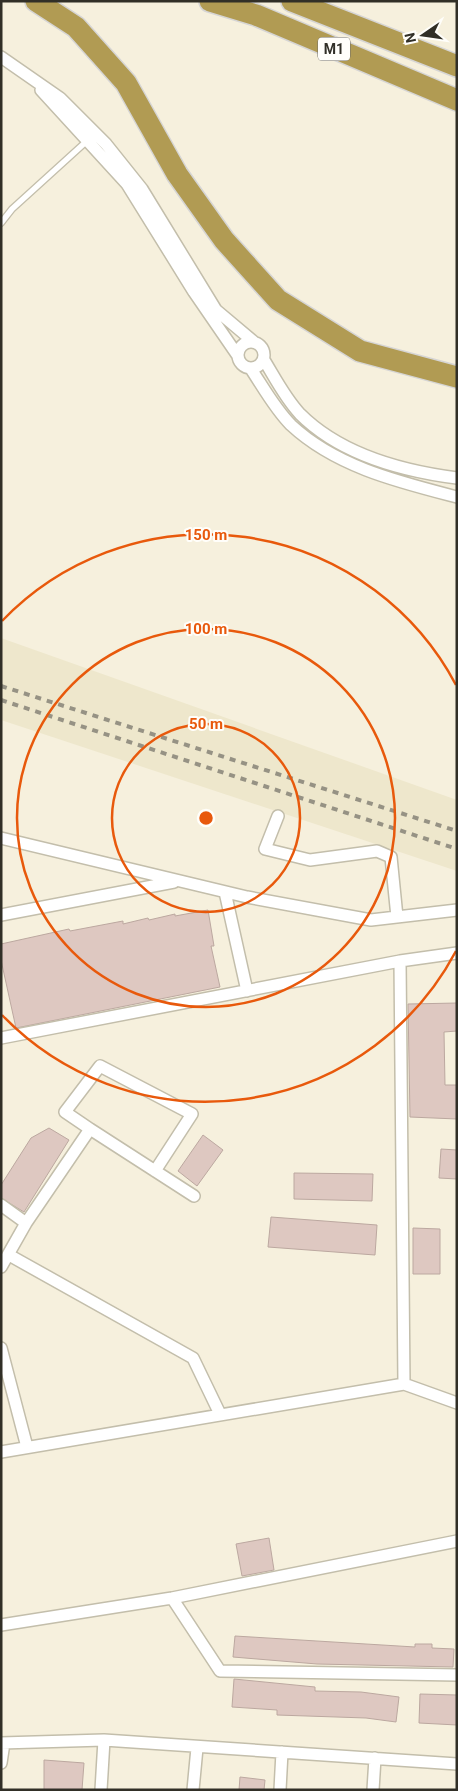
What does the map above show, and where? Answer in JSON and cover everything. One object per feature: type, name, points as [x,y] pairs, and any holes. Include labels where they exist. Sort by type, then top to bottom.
[{"type":"highway","points":[[36,1],[76,27],[126,83],[177,174],[224,240],[278,300],[360,352],[457,377]]},
{"type":"highway","name":"M1","points":[[210,1],[256,15],[457,100]]},
{"type":"highway","name":"M1","points":[[292,1],[457,66]]},
{"type":"street","points":[[1,57],[60,98],[106,144],[142,189],[216,310],[263,348],[264,360],[285,395],[300,414],[330,437],[374,459],[423,474],[457,478]]},
{"type":"street","points":[[28,76],[127,184],[194,292],[238,356],[240,362],[250,369],[290,424],[323,450],[369,472],[457,497]]},
{"type":"street","points":[[238,356],[242,345],[254,342]]},
{"type":"street","points":[[250,369],[257,368],[264,360]]},
{"type":"street","points":[[278,816],[265,849],[310,860],[376,851],[391,858],[397,917]]},
{"type":"street","points":[[1,838],[225,892],[371,920],[457,910]]},
{"type":"street","points":[[1,914],[178,881]]},
{"type":"street","points":[[225,892],[247,990]]},
{"type":"street","points":[[1,1038],[400,961],[457,953]]},
{"type":"street","points":[[400,961],[404,1384]]},
{"type":"street","points":[[155,1171],[192,1114],[100,1066],[65,1112],[90,1130],[194,1196]]},
{"type":"street","points":[[1,1267],[26,1223],[90,1130]]},
{"type":"street","points":[[1,1205],[26,1223]]},
{"type":"street","points":[[9,1255],[193,1358],[220,1414]]},
{"type":"street","points":[[1,1348],[27,1447]]},
{"type":"street","points":[[1,1452],[404,1384],[457,1403]]},
{"type":"street","points":[[1,1625],[172,1598],[457,1540]]},
{"type":"street","points":[[172,1598],[220,1671],[457,1676]]},
{"type":"street","points":[[101,1790],[104,1740]]},
{"type":"street","points":[[1,1763],[3,1743],[104,1740],[198,1748],[457,1764]]},
{"type":"street","points":[[193,1790],[198,1748]]},
{"type":"street","points":[[280,1790],[282,1752]]},
{"type":"street","points":[[373,1790],[375,1758]]},
{"type":"lane","points":[[1,223],[12,209],[88,140]]},
{"type":"shaded area","points":[[1,638],[457,800],[457,871],[1,720]]},
{"type":"building","points":[[208,910],[214,946],[211,946],[220,987],[16,1028],[1,960],[1,944],[69,929],[70,931],[123,921],[123,924],[148,918],[149,920],[175,914],[175,916]]},
{"type":"building","points":[[457,1003],[457,1031],[444,1032],[445,1085],[457,1085],[457,1119],[410,1117],[408,1004]]},
{"type":"building","points":[[49,1128],[69,1140],[24,1212],[1,1198],[1,1185],[31,1138]]},
{"type":"building","points":[[203,1135],[223,1150],[197,1186],[178,1171]]},
{"type":"building","points":[[441,1149],[457,1150],[457,1179],[439,1178]]},
{"type":"building","points":[[294,1173],[373,1174],[372,1201],[294,1199]]},
{"type":"building","points":[[271,1217],[377,1225],[375,1255],[268,1247]]},
{"type":"building","points":[[413,1228],[440,1229],[440,1274],[413,1274]]},
{"type":"building","points":[[269,1538],[274,1570],[242,1576],[236,1544]]},
{"type":"building","points":[[235,1636],[415,1647],[415,1644],[432,1644],[432,1648],[454,1649],[453,1667],[317,1664],[233,1657]]},
{"type":"building","points":[[234,1679],[315,1687],[315,1691],[361,1692],[399,1697],[396,1722],[366,1718],[277,1715],[277,1710],[232,1707]]},
{"type":"building","points":[[420,1694],[457,1695],[457,1725],[419,1723]]},
{"type":"building","points":[[44,1760],[84,1763],[82,1790],[44,1790]]},
{"type":"building","points":[[240,1777],[265,1780],[264,1790],[239,1790]]},
{"type":"railway","points":[[1,686],[457,831]]},
{"type":"railway","points":[[1,700],[457,849]]}]
